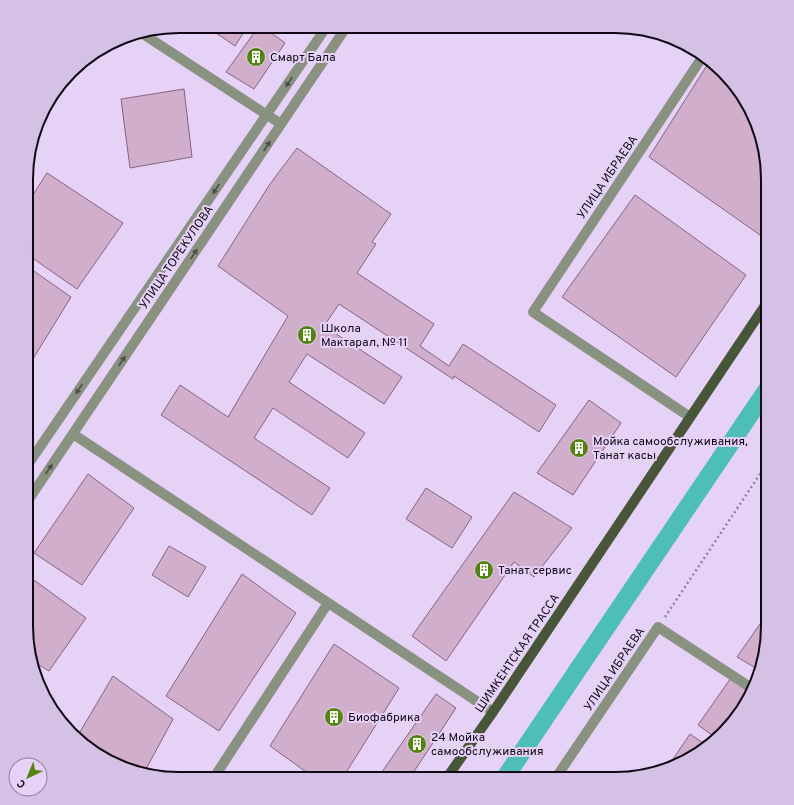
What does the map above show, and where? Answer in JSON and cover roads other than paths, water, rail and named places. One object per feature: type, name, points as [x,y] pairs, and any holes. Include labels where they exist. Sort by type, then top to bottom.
[{"type":"main road","name":"ШИМКЕНТСКАЯ ТРАССА","points":[[451,772],[493,712],[761,311]]},
{"type":"street","name":"УЛИЦА ТОРЕКУЛОВА","points":[[33,457],[321,33]]},
{"type":"street","name":"УЛИЦА ТОРЕКУЛОВА","points":[[33,493],[342,33]]},
{"type":"street","points":[[147,37],[281,124]]},
{"type":"street","name":"УЛИЦА ИБРАЕВА","points":[[690,417],[533,312],[700,61]]},
{"type":"street","points":[[72,434],[493,712]]},
{"type":"street","points":[[218,772],[328,603]]},
{"type":"street","name":"УЛИЦА ИБРАЕВА","points":[[560,772],[658,627],[748,686]]},
{"type":"waterway","points":[[509,772],[761,398]]},
{"type":"place","name":"Смарт Бала","points":[[256,57]]},
{"type":"place","name":"Школа Мактарал, № 11","points":[[307,335]]},
{"type":"place","name":"Мойка самообслуживания, Танат касы","points":[[579,448]]},
{"type":"place","name":"Танат сервис","points":[[484,570]]},
{"type":"place","name":"Биофабрика","points":[[334,717]]},
{"type":"place","name":"24 Мойка самообслуживания","points":[[417,744]]}]
